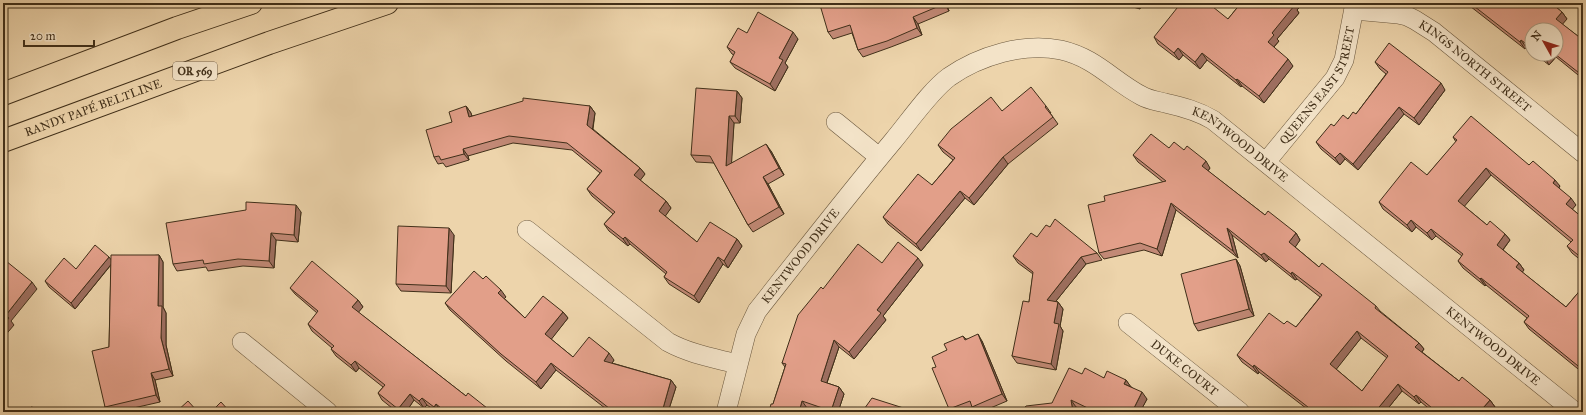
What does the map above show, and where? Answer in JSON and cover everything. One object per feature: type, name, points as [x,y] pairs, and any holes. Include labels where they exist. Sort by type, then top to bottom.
[{"type":"highway","points":[[3,94],[178,28],[251,3]]},
{"type":"highway","name":"RANDY PAPÉ BELTLINE","points":[[3,141],[269,43],[387,3]]},
{"type":"street","name":"KINGS NORTH STREET","points":[[1355,7],[1407,16],[1420,23],[1583,153]]},
{"type":"street","name":"QUEENS EAST STREET","points":[[1266,162],[1338,73],[1344,60],[1355,7]]},
{"type":"street","name":"KENTWOOD DRIVE","points":[[726,412],[737,364],[749,325],[757,311],[879,157],[938,86],[973,62],[1018,50],[1042,48],[1061,50],[1080,56],[1095,63],[1142,96],[1198,111],[1205,115],[1266,162],[1575,412]]},
{"type":"street","points":[[836,122],[879,157]]},
{"type":"street","points":[[527,230],[668,342],[696,354],[737,364]]},
{"type":"street","name":"DUKE COURT","points":[[1128,323],[1240,412]]},
{"type":"street","points":[[242,342],[328,412]]},
{"type":"building","points":[[825,3],[944,4],[913,17],[917,28],[887,41],[858,50],[850,25],[828,32],[820,5]]},
{"type":"building","points":[[1181,3],[1208,3],[1228,19],[1241,3],[1293,3],[1292,4],[1294,6],[1272,33],[1274,35],[1268,42],[1288,59],[1259,96],[1202,53],[1195,62],[1178,48],[1174,53],[1154,37]]},
{"type":"building","points":[[1470,3],[1551,3],[1562,12],[1556,19],[1560,22],[1524,22],[1524,42],[1521,40],[1520,42]]},
{"type":"building","points":[[758,12],[793,32],[779,58],[783,60],[770,84],[730,62],[735,52],[727,47],[738,28],[747,33]]},
{"type":"building","points":[[1564,25],[1583,40],[1583,76],[1564,61]]},
{"type":"building","points":[[1389,43],[1441,83],[1414,118],[1399,107],[1353,164],[1340,153],[1335,158],[1316,142],[1331,124],[1334,126],[1343,115],[1348,119],[1353,112],[1356,114],[1388,72],[1375,62]]},
{"type":"building","points":[[1031,87],[1053,117],[1003,157],[969,198],[960,191],[916,244],[883,217],[918,174],[932,185],[955,158],[938,145],[951,129],[991,97],[1002,111]]},
{"type":"building","points":[[696,88],[737,91],[735,116],[729,116],[726,166],[766,144],[779,168],[763,177],[779,207],[748,225],[710,156],[691,155]]},
{"type":"building","points":[[523,98],[590,106],[587,125],[640,168],[634,175],[666,201],[659,211],[697,242],[710,222],[737,239],[724,261],[718,257],[694,296],[664,277],[667,272],[625,237],[623,239],[604,224],[615,212],[587,189],[602,171],[567,143],[509,136],[463,149],[464,154],[441,160],[439,156],[434,157],[426,130],[452,122],[449,112],[466,106],[469,117],[523,101]]},
{"type":"building","points":[[1471,116],[1529,165],[1533,161],[1555,180],[1553,183],[1571,198],[1566,204],[1583,218],[1583,259],[1567,246],[1573,240],[1486,168],[1458,201],[1487,225],[1490,221],[1505,234],[1497,245],[1519,263],[1516,267],[1566,307],[1583,287],[1583,370],[1524,322],[1529,316],[1458,261],[1463,254],[1431,229],[1427,233],[1411,220],[1407,225],[1379,202],[1411,162],[1427,175],[1457,140],[1453,137]]},
{"type":"building","points":[[1151,134],[1169,148],[1174,142],[1184,150],[1187,146],[1206,161],[1202,166],[1265,215],[1268,211],[1296,233],[1289,242],[1319,267],[1322,263],[1376,306],[1375,308],[1419,343],[1415,347],[1459,381],[1462,377],[1490,400],[1483,408],[1489,412],[1437,412],[1416,395],[1414,397],[1398,384],[1375,412],[1313,412],[1254,365],[1253,367],[1237,355],[1269,313],[1284,324],[1287,321],[1296,327],[1322,295],[1292,272],[1291,274],[1264,253],[1261,255],[1227,228],[1233,251],[1171,203],[1157,249],[1140,243],[1099,253],[1088,205],[1105,201],[1104,196],[1166,181],[1133,155]],"holes":[[[1357,331],[1388,356],[1362,391],[1330,364]]]},
{"type":"building","points":[[246,202],[296,205],[294,235],[271,233],[269,261],[238,259],[204,264],[203,260],[173,264],[166,223],[246,210]]},
{"type":"building","points":[[1055,219],[1097,253],[1081,257],[1047,300],[1058,302],[1054,323],[1059,324],[1051,364],[1012,356],[1023,301],[1029,302],[1033,272],[1013,256],[1031,233],[1037,237],[1046,225],[1050,227]]},
{"type":"building","points":[[398,226],[449,228],[446,286],[396,284]]},
{"type":"building","points":[[898,242],[918,258],[877,310],[881,313],[849,352],[834,340],[821,381],[839,387],[831,411],[802,401],[799,412],[769,412],[786,364],[782,363],[798,315],[821,287],[823,289],[858,244],[882,263]]},
{"type":"building","points":[[95,245],[109,257],[71,303],[45,281],[64,258],[76,269]]},
{"type":"building","points":[[111,255],[159,255],[158,306],[162,306],[161,338],[169,369],[151,373],[156,395],[105,407],[92,351],[109,347]]},
{"type":"building","points":[[1236,259],[1249,309],[1194,324],[1181,274]]},
{"type":"building","points":[[6,261],[32,282],[6,315],[9,318],[3,325],[3,265]]},
{"type":"building","points":[[312,261],[358,300],[352,307],[466,396],[468,393],[492,412],[446,412],[436,404],[434,407],[422,398],[419,401],[410,394],[398,409],[378,393],[385,385],[355,361],[351,365],[331,349],[334,346],[308,324],[318,311],[290,288]]},
{"type":"building","points":[[474,271],[483,279],[486,276],[501,290],[498,293],[525,318],[543,296],[563,312],[545,334],[573,357],[589,337],[609,353],[604,361],[671,380],[662,412],[614,412],[551,363],[536,382],[501,354],[445,303]]},
{"type":"building","points":[[978,334],[1002,394],[972,407],[970,401],[949,409],[932,368],[936,367],[932,357],[947,350],[944,344],[963,336],[965,340]]},
{"type":"building","points":[[1069,368],[1082,374],[1085,368],[1104,378],[1107,371],[1126,380],[1124,384],[1142,392],[1132,412],[1096,412],[1071,400],[1073,412],[1021,412],[1026,406],[1052,403]]},
{"type":"building","points":[[872,398],[916,412],[862,412]]},
{"type":"building","points":[[188,401],[198,412],[176,412]]},
{"type":"building","points":[[221,402],[230,412],[211,412]]},
{"type":"building","points":[[31,407],[56,412],[12,412],[13,408],[31,411]]},
{"type":"building","points":[[1168,408],[1173,412],[1165,412]]}]
